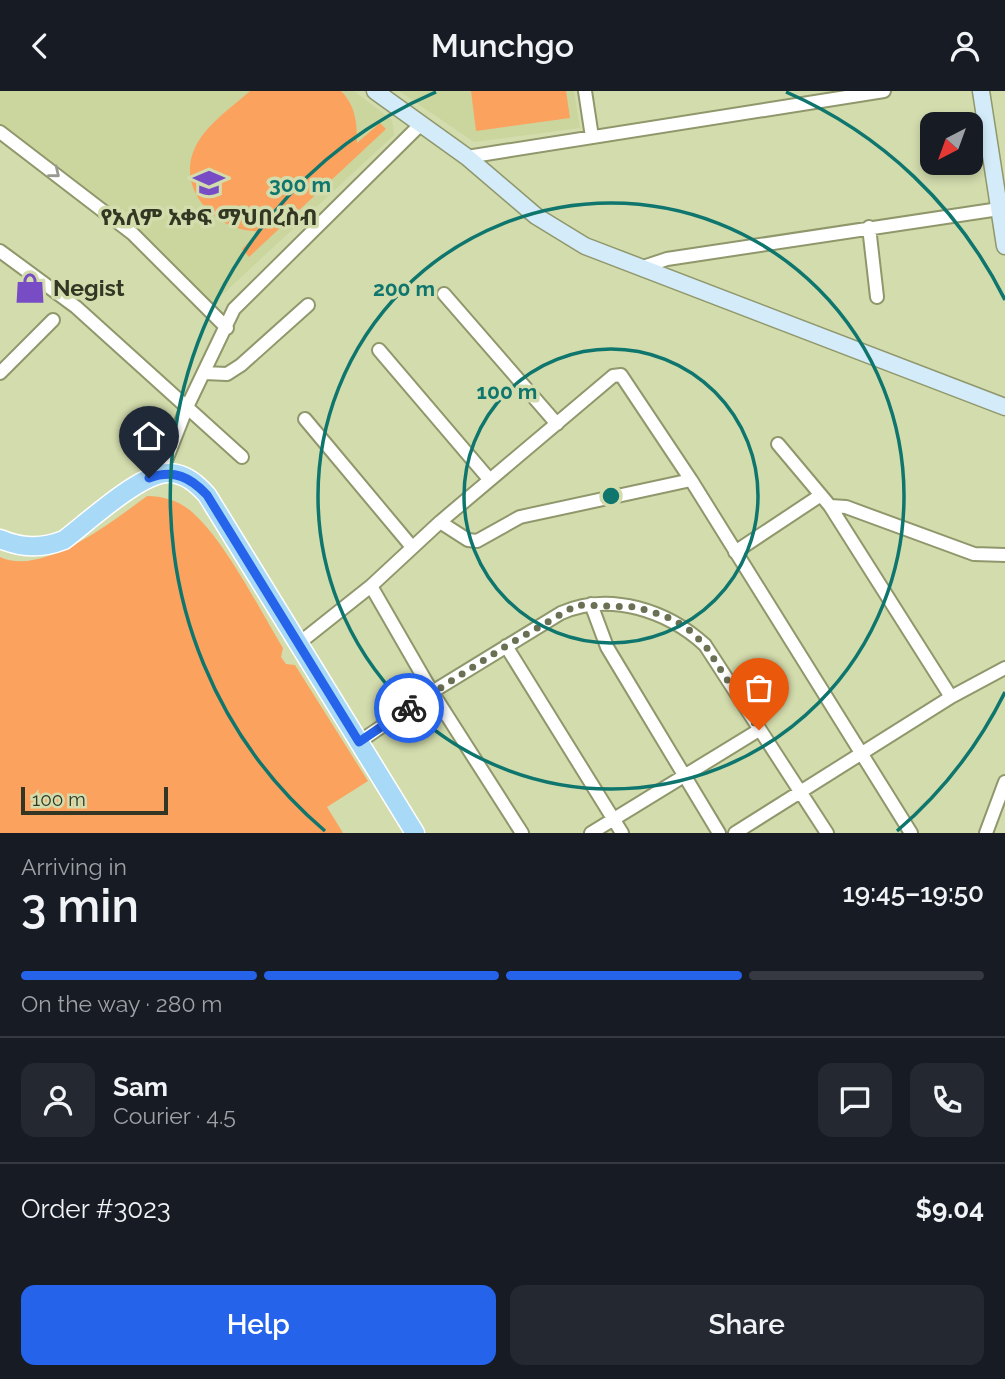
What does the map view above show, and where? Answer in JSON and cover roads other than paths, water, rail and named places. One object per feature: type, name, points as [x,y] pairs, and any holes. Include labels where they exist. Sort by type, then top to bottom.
[{"type":"main road","points":[[0,539],[32,547],[57,543],[137,485],[161,473],[182,476],[207,495],[415,833]]},
{"type":"street","points":[[375,91],[467,157],[536,216],[584,246],[1005,407]]},
{"type":"street","points":[[585,91],[592,137]]},
{"type":"street","points":[[467,157],[884,91]]},
{"type":"street","points":[[981,91],[1000,184],[999,209],[1005,246]]},
{"type":"street","points":[[161,473],[187,407],[234,309],[422,124]]},
{"type":"street","points":[[0,132],[133,234],[227,328]]},
{"type":"street","points":[[640,268],[667,259],[999,209]]},
{"type":"street","points":[[869,227],[877,297]]},
{"type":"street","points":[[0,251],[76,307],[242,457]]},
{"type":"street","points":[[444,294],[557,423]]},
{"type":"street","points":[[204,373],[227,374],[241,365],[308,306]]},
{"type":"street","points":[[0,373],[53,320]]},
{"type":"street","points":[[379,350],[489,479]]},
{"type":"street","points":[[298,644],[371,586],[489,479],[613,376],[621,375],[691,480],[911,833]]},
{"type":"street","points":[[305,419],[412,547]]},
{"type":"street","points":[[778,443],[831,506],[951,697]]},
{"type":"street","points":[[440,522],[468,540],[477,541],[520,517],[691,480]]},
{"type":"street","points":[[735,552],[821,495]]},
{"type":"street","points":[[831,506],[846,507],[974,554],[1005,555]]},
{"type":"street","points":[[371,586],[432,692],[522,833]]},
{"type":"street","points":[[591,604],[607,647],[719,833]]},
{"type":"street","points":[[359,742],[432,692],[577,605],[636,607],[665,616],[686,627],[705,645],[827,833]]},
{"type":"street","points":[[506,646],[622,833]]},
{"type":"street","points":[[735,833],[951,697],[1005,668]]},
{"type":"street","points":[[591,833],[759,730]]},
{"type":"street","points":[[986,833],[1005,782]]},
{"type":"place","name":"የአለም አቀፍ ማህበረስብ","points":[[209,183]]},
{"type":"place","name":"Negist","points":[[30,288]]}]
